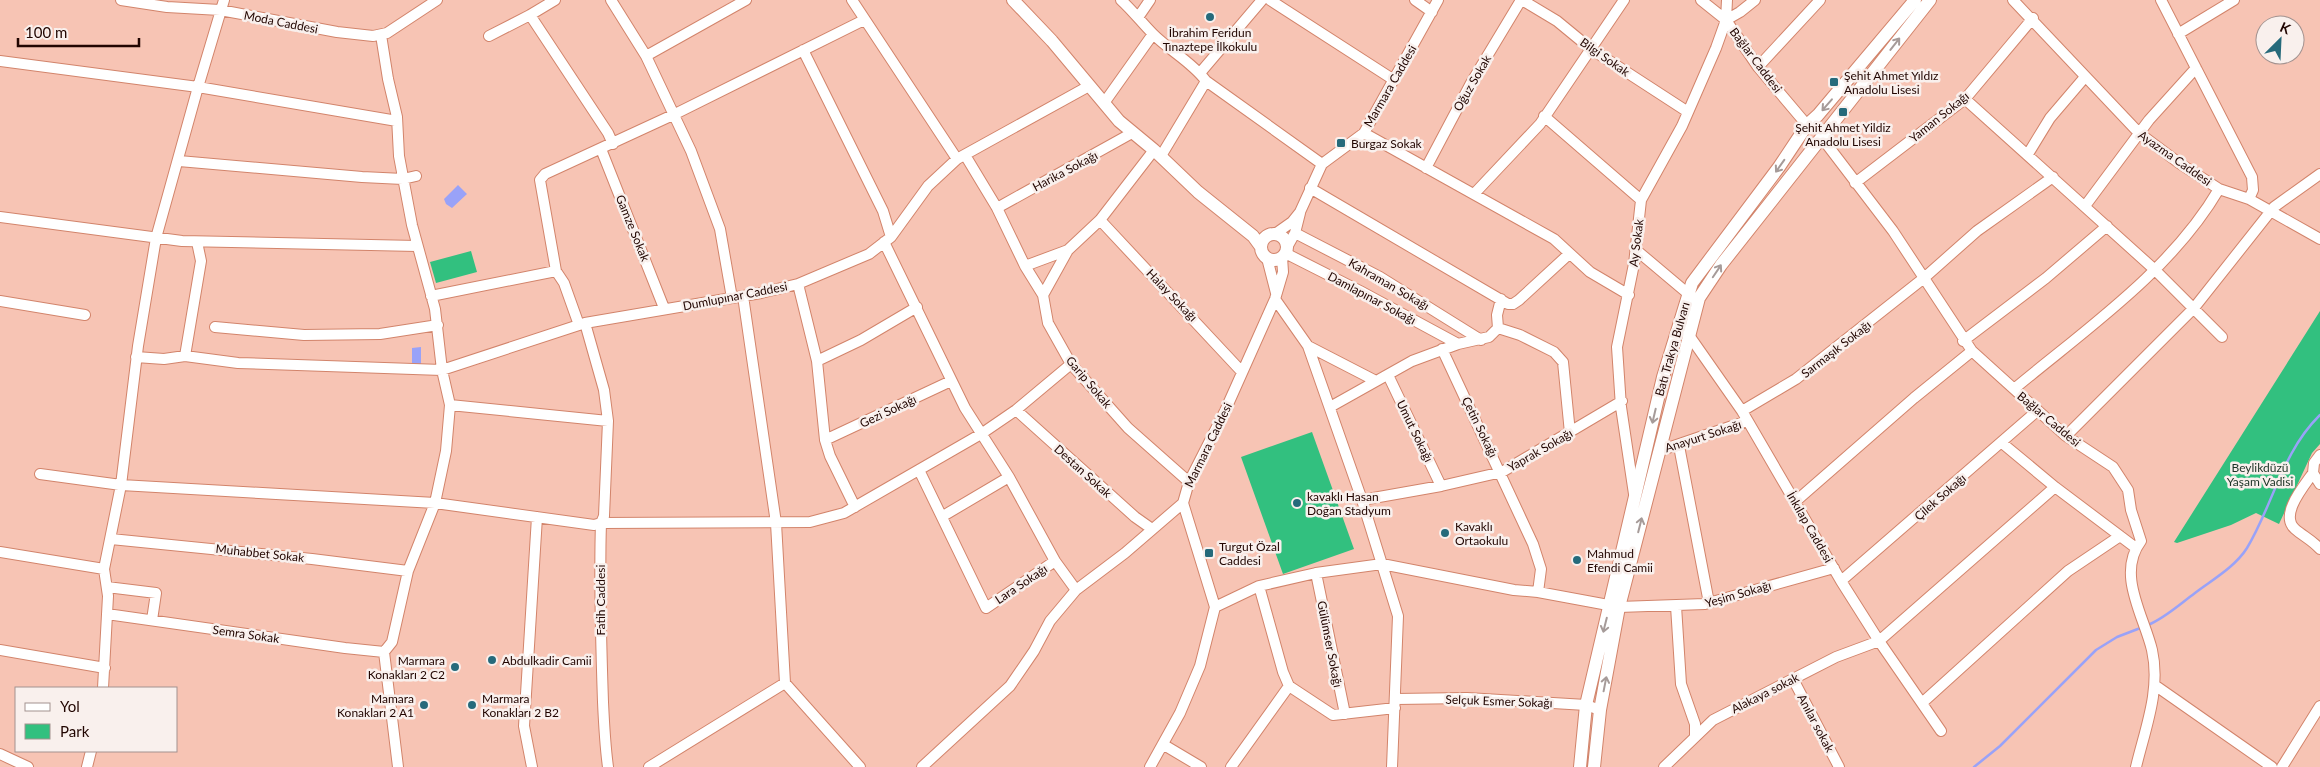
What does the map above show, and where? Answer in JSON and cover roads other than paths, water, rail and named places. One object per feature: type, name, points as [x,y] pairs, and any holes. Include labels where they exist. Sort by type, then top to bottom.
[{"type":"main road","points":[[1013,0],[1052,41],[1089,86],[1132,133],[1158,153],[1198,192],[1252,236],[1267,244],[1275,260],[1285,253],[1285,241],[1267,244]]},
{"type":"main road","name":"Batı Trakya Bulvarı","points":[[1580,767],[1586,705],[1659,451],[1690,333],[1693,298],[1692,282],[1779,167],[1807,125],[1836,95],[1915,0]]},
{"type":"main road","name":"Batı Trakya Bulvarı","points":[[1594,767],[1615,606],[1635,503],[1663,377],[1678,324],[1693,298],[1721,266],[1930,0]]},
{"type":"main road","points":[[1807,125],[1805,134],[1808,139],[1817,141],[1822,138]]},
{"type":"street","name":"Moda Caddesi","points":[[121,0],[167,6],[222,5],[337,32],[381,35]]},
{"type":"street","points":[[398,767],[384,652],[392,642],[408,571],[435,503],[446,451],[450,405],[442,370],[438,325],[417,246],[403,179],[399,156],[397,121],[381,35],[408,21],[437,0]]},
{"type":"street","points":[[489,36],[555,0]]},
{"type":"street","points":[[610,0],[646,56],[675,114],[720,229],[738,297],[776,523],[785,684],[860,767]]},
{"type":"street","points":[[646,56],[746,0]]},
{"type":"street","name":"Garip Sokak","points":[[852,0],[864,20],[997,208],[1025,266],[1043,295],[1048,323],[1071,364],[1128,428],[1189,482]]},
{"type":"street","points":[[1120,0],[1139,16],[1153,34],[1203,77],[1322,164]]},
{"type":"street","points":[[1139,16],[1150,0]]},
{"type":"street","points":[[1043,295],[1068,250],[1100,220],[1158,153],[1203,77],[1262,0]]},
{"type":"street","points":[[1270,0],[1394,80]]},
{"type":"street","points":[[1415,0],[1432,12]]},
{"type":"street","name":"Marmara Caddesi","points":[[1215,607],[1183,503],[1189,482],[1225,411],[1275,296],[1283,272],[1285,253],[1295,234],[1300,212],[1322,164],[1364,133],[1438,0]]},
{"type":"street","name":"Bilgi Sokak","points":[[1521,0],[1557,21],[1591,49],[1688,112]]},
{"type":"street","name":"Oğuz Sokak","points":[[1426,168],[1471,83],[1521,0]]},
{"type":"street","points":[[1474,194],[1544,116],[1624,0]]},
{"type":"street","name":"Bağlar Caddesi","points":[[1701,0],[1726,20],[1758,67],[1807,125]]},
{"type":"street","name":"Ay Sokak","points":[[1635,503],[1622,401],[1618,347],[1636,249],[1641,200],[1688,112],[1716,48],[1726,20],[1727,0]]},
{"type":"street","points":[[1726,20],[1755,0]]},
{"type":"street","points":[[1758,67],[1820,0]]},
{"type":"street","name":"Ayazma Caddesi","points":[[2013,0],[2139,133],[2179,163],[2219,188],[2248,199],[2269,213],[2320,239]]},
{"type":"street","points":[[2151,0],[2168,11]]},
{"type":"street","points":[[2161,0],[2252,177],[2253,190],[2248,199]]},
{"type":"street","points":[[2178,34],[2234,0]]},
{"type":"street","points":[[103,687],[107,614],[107,587],[104,569],[121,485],[136,357],[156,238],[222,5]]},
{"type":"street","points":[[530,15],[608,133],[612,144]]},
{"type":"street","name":"Yaman Sokağı","points":[[1855,183],[1965,99],[2032,18]]},
{"type":"street","points":[[601,148],[675,114],[864,20]]},
{"type":"street","points":[[1104,103],[1153,34]]},
{"type":"street","points":[[803,50],[883,211],[888,239],[917,307],[952,381],[981,434],[1009,477],[1055,561],[1076,590]]},
{"type":"street","points":[[0,61],[198,86],[397,121]]},
{"type":"street","points":[[2085,206],[2139,133],[2196,68]]},
{"type":"street","points":[[2028,154],[2050,118],[2085,77]]},
{"type":"street","name":"Dumlupınar Caddesi","points":[[442,370],[582,324],[664,308],[738,297],[798,284],[869,254],[888,239],[928,186],[961,157],[1089,86]]},
{"type":"street","points":[[1965,99],[2107,226],[2222,337]]},
{"type":"street","points":[[1544,116],[1641,200]]},
{"type":"street","name":"Harika Sokağı","points":[[997,208],[1132,133]]},
{"type":"street","points":[[1364,133],[1554,239],[1568,254],[1590,272],[1628,295]]},
{"type":"street","name":"Bağlar Caddesi","points":[[1822,138],[1893,231],[1963,341],[1972,352],[2066,436],[2113,467],[2128,490],[2131,510],[2141,541],[2136,548],[2130,572],[2138,606],[2150,642],[2156,686],[2136,767]]},
{"type":"street","name":"Fatih Caddesi","points":[[601,148],[545,174],[540,180],[556,270],[564,283],[582,324],[604,390],[608,421],[604,516],[601,523],[601,669],[604,740],[608,767]]},
{"type":"street","name":"Gamze Sokak","points":[[601,148],[664,308]]},
{"type":"street","points":[[179,161],[403,179],[416,176]]},
{"type":"street","points":[[2066,436],[2194,308],[2274,207],[2320,174]]},
{"type":"street","name":"Sarmaşık Sokağı","points":[[1742,411],[1796,379],[1924,278],[1977,230],[2053,177]]},
{"type":"street","points":[[1310,188],[1512,304],[1568,254]]},
{"type":"street","points":[[2014,389],[2154,270],[2206,212],[2219,188]]},
{"type":"street","name":"Marmara Caddesi","points":[[1267,244],[1292,222],[1300,212]]},
{"type":"street","points":[[0,217],[197,242],[417,246]]},
{"type":"street","name":"Halay Sokağı","points":[[1100,220],[1242,372]]},
{"type":"street","points":[[1963,341],[2046,278],[2107,226]]},
{"type":"street","name":"Kahraman Sokağı","points":[[1295,234],[1380,276],[1481,340]]},
{"type":"street","points":[[186,356],[201,261],[197,242]]},
{"type":"street","points":[[1267,244],[1275,296],[1308,346],[1362,500],[1398,616],[1392,767]]},
{"type":"street","points":[[1636,249],[1693,298]]},
{"type":"street","points":[[1025,266],[1068,250]]},
{"type":"street","name":"Damlapınar Sokağı","points":[[1285,253],[1458,344]]},
{"type":"street","points":[[431,296],[556,270]]},
{"type":"street","points":[[798,284],[817,361],[825,440],[830,456],[856,507]]},
{"type":"street","points":[[1330,407],[1374,380],[1388,375],[1412,361],[1458,344],[1489,337],[1498,328],[1497,315],[1501,299]]},
{"type":"street","points":[[0,301],[85,315]]},
{"type":"street","points":[[817,361],[861,340],[917,307]]},
{"type":"street","name":"İnkılap Caddesi","points":[[1678,324],[1690,333],[1742,411],[1841,581],[1879,641],[1941,731]]},
{"type":"street","points":[[215,327],[304,334],[371,334],[438,325]]},
{"type":"street","points":[[1498,328],[1520,335],[1554,352],[1563,362],[1570,433]]},
{"type":"street","points":[[1308,346],[1374,380]]},
{"type":"street","name":"Çetin Sokağı","points":[[1442,349],[1502,472],[1533,544],[1540,569],[1538,592]]},
{"type":"street","points":[[1796,502],[1914,398],[1972,352]]},
{"type":"street","points":[[136,357],[164,359],[186,356],[238,363],[442,370]]},
{"type":"street","points":[[40,474],[121,485],[435,503],[594,525],[601,523],[810,522],[844,514],[981,434],[1016,410],[1071,364]]},
{"type":"street","name":"Umut Sokağı","points":[[1388,375],[1441,486]]},
{"type":"street","name":"Gezi Sokağı","points":[[825,440],[952,381]]},
{"type":"street","name":"Yaprak Sokağı","points":[[1362,500],[1441,486],[1502,472],[1622,401]]},
{"type":"street","points":[[450,405],[608,421]]},
{"type":"street","name":"Destan Sokak","points":[[1016,410],[1135,517],[1152,528]]},
{"type":"street","name":"Çilek Sokağı","points":[[1841,581],[2037,411]]},
{"type":"street","name":"Anayurt Sokağı","points":[[1659,451],[1679,446],[1747,422]]},
{"type":"street","points":[[2002,442],[2054,487],[2136,548]]},
{"type":"street","points":[[1679,446],[1709,603]]},
{"type":"street","points":[[2320,455],[2314,463],[2312,473],[2290,514],[2290,524],[2311,538],[2320,549]]},
{"type":"street","points":[[919,470],[943,516],[1009,477]]},
{"type":"street","points":[[2312,473],[2320,484]]},
{"type":"street","points":[[1879,641],[2054,487]]},
{"type":"street","points":[[922,767],[1010,686],[1034,651],[1050,621],[1076,590],[1125,553],[1183,503]]},
{"type":"street","name":"Lara Sokağı","points":[[943,516],[986,608],[1055,561]]},
{"type":"street","points":[[532,767],[524,726],[537,517]]},
{"type":"street","points":[[1922,703],[2068,571],[2120,536]]},
{"type":"street","name":"Muhabbet Sokak","points":[[111,539],[293,557],[408,571]]},
{"type":"street","points":[[0,552],[104,569]]},
{"type":"street","name":"Yeşim Sokağı","points":[[1215,607],[1259,586],[1316,573],[1382,564],[1514,590],[1538,592],[1615,606],[1676,606],[1709,603],[1834,568]]},
{"type":"street","name":"Gülümser Sokağı","points":[[1316,573],[1345,714]]},
{"type":"street","points":[[1259,586],[1283,672],[1290,686],[1333,715],[1345,714]]},
{"type":"street","points":[[107,587],[156,593],[152,620]]},
{"type":"street","points":[[1676,606],[1681,684],[1689,713],[1695,724],[1695,735]]},
{"type":"street","points":[[1150,767],[1164,745],[1200,666],[1215,607]]},
{"type":"street","name":"Semra Sokak","points":[[107,614],[336,647],[384,652]]},
{"type":"street","name":"Alakaya sokak","points":[[1664,767],[1695,735],[1713,720],[1836,657],[1879,641]]},
{"type":"street","points":[[0,650],[105,668]]},
{"type":"street","name":"Anılar sokak","points":[[1793,679],[1839,767]]},
{"type":"street","points":[[649,767],[785,684]]},
{"type":"street","points":[[1231,767],[1290,686]]},
{"type":"street","points":[[2156,686],[2272,767]]},
{"type":"street","name":"Selçuk Esmer Sokağı","points":[[1345,714],[1396,704],[1466,698],[1586,705],[1600,710]]},
{"type":"street","points":[[2282,767],[2320,706]]},
{"type":"street","points":[[1164,745],[1201,767]]},
{"type":"street","points":[[87,767],[92,752]]},
{"type":"street","points":[[0,754],[28,767]]},
{"type":"water","points":[[458,185],[467,194],[452,208],[446,204],[444,199]]},
{"type":"water","points":[[421,347],[421,366],[412,367],[412,348]]},
{"type":"waterway","points":[[2148,625],[2166,615],[2216,578],[2242,555],[2256,531],[2296,445],[2320,415]]},
{"type":"waterway","points":[[1974,767],[2000,746],[2096,650],[2117,637],[2143,627]]},
{"type":"place","name":"İbrahim Feridun Tınaztepe İlkokulu","points":[[1210,17]]},
{"type":"place","name":"Şehit Ahmet Yıldız Anadolu Lisesi","points":[[1834,82]]},
{"type":"place","name":"Şehit Ahmet Yildiz Anadolu Lisesi","points":[[1843,112]]},
{"type":"place","name":"Burgaz Sokak","points":[[1341,143]]},
{"type":"place","name":"kavaklı Hasan Doğan Stadyum","points":[[1297,503]]},
{"type":"place","name":"Kavaklı Ortaokulu","points":[[1445,533]]},
{"type":"place","name":"Turgut Özal Caddesi","points":[[1209,553]]},
{"type":"place","name":"Mahmud Efendi Camii","points":[[1577,560]]},
{"type":"place","name":"Abdulkadir Camii","points":[[492,660]]},
{"type":"place","name":"Marmara Konakları 2 C2","points":[[455,667]]},
{"type":"place","name":"Mamara Konakları 2 A1","points":[[424,705]]},
{"type":"place","name":"Marmara Konakları 2 B2","points":[[472,705]]},
{"type":"park label","name":"Beylikdüzü Yaşam Vadisi","points":[[2260,474]]}]
